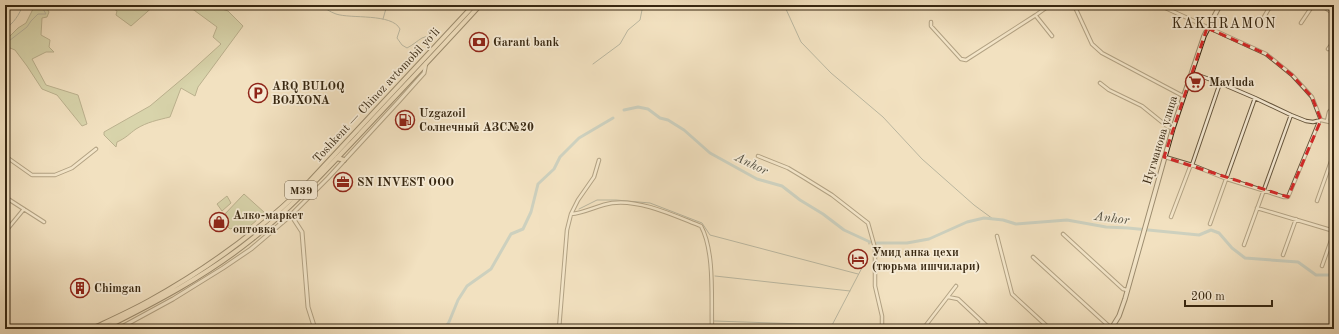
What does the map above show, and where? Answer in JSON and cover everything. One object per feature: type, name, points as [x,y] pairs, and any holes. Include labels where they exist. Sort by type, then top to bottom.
[{"type":"highway","name":"Toshkent — Chinoz avtomobil yoʻli","points":[[92,329],[148,302],[206,268],[237,245],[295,195],[474,5]]},
{"type":"highway","name":"Toshkent — Chinoz avtomobil yoʻli","points":[[102,329],[150,306],[210,270],[252,239],[283,213],[376,117],[480,5]]},
{"type":"highway","points":[[374,111],[376,117]]},
{"type":"highway","points":[[337,158],[344,160]]},
{"type":"highway","points":[[283,213],[291,215]]},
{"type":"main road","name":"Нугманова улица","points":[[1111,329],[1121,312],[1172,128],[1208,28],[1220,5]]},
{"type":"street","points":[[931,22],[931,26],[961,59],[966,60],[1036,16],[1050,5]]},
{"type":"street","points":[[1074,5],[1092,44],[1102,52],[1183,96]]},
{"type":"street","points":[[1159,5],[1266,54],[1292,74],[1312,97],[1320,121],[1288,197],[1227,179],[1192,165],[1164,157]]},
{"type":"street","points":[[1264,16],[1271,5]]},
{"type":"street","points":[[1301,23],[1313,5]]},
{"type":"street","points":[[1321,5],[1334,14]]},
{"type":"street","points":[[1036,16],[1052,36]]},
{"type":"street","points":[[1328,49],[1334,41]]},
{"type":"street","name":"M39","points":[[118,329],[179,296],[223,268],[251,249],[291,215],[379,123],[424,73],[427,62]]},
{"type":"street","points":[[1192,73],[1220,83],[1306,121],[1334,123]]},
{"type":"street","points":[[1100,83],[1109,90],[1142,106],[1168,127],[1172,128]]},
{"type":"street","points":[[1171,217],[1190,166],[1192,165],[1220,83]]},
{"type":"street","points":[[1210,224],[1255,98]]},
{"type":"street","points":[[1327,122],[1329,112],[1334,106]]},
{"type":"street","points":[[1244,244],[1291,115]]},
{"type":"street","points":[[376,117],[379,123]]},
{"type":"street","points":[[5,156],[32,175],[55,175],[72,168],[96,149]]},
{"type":"street","points":[[1317,201],[1334,153]]},
{"type":"street","points":[[758,156],[788,168],[832,194],[868,223],[875,248],[875,286],[882,316],[882,329]]},
{"type":"street","points":[[559,329],[567,230],[571,214],[578,200],[594,177],[599,160]]},
{"type":"street","points":[[5,197],[44,222]]},
{"type":"street","points":[[571,214],[578,214],[591,208],[612,203],[623,203],[647,206],[701,226],[709,249],[712,329]]},
{"type":"street","points":[[1257,208],[1334,231],[1322,266]]},
{"type":"street","points":[[5,232],[24,209]]},
{"type":"street","points":[[291,215],[302,232],[308,307],[314,329]]},
{"type":"street","points":[[1283,255],[1296,219]]},
{"type":"street","points":[[1063,234],[1123,289],[1127,290]]},
{"type":"street","points":[[997,236],[1012,294],[1050,329]]},
{"type":"street","points":[[1033,257],[1111,329]]},
{"type":"street","points":[[923,329],[956,286]]},
{"type":"street","points":[[948,297],[958,299],[990,329]]},
{"type":"street","points":[[977,329],[982,322]]},
{"type":"highlighted area","points":[[1207,28],[1266,54],[1292,75],[1312,97],[1321,120],[1288,197],[1164,157]]},
{"type":"green space","points":[[35,5],[46,5],[49,12],[47,17],[42,18],[41,35],[50,40],[49,47],[54,52],[46,52],[32,59],[46,85],[78,95],[87,124],[82,126],[57,95],[42,89],[15,50],[10,48],[5,54],[5,41],[18,28],[26,23]]},
{"type":"green space","points":[[108,5],[155,5],[131,26],[116,15],[117,11]]},
{"type":"green space","points":[[187,5],[223,5],[219,8],[228,11],[243,26],[198,87],[195,96],[181,88],[170,117],[136,129],[117,142],[116,147],[104,135],[104,132],[150,106],[221,44],[213,37],[217,27]]},
{"type":"green space","points":[[244,194],[265,213],[242,233],[237,233],[233,228],[230,229],[221,220]]},
{"type":"green space","points":[[227,196],[231,203],[222,211],[217,204]]},
{"type":"waterway","points":[[5,29],[16,18],[23,5]]},
{"type":"waterway","points":[[5,44],[27,27],[38,14],[46,14],[43,9],[43,5]]},
{"type":"waterway","points":[[118,5],[123,5]]},
{"type":"waterway","points":[[319,5],[336,14],[371,17],[396,24],[400,29],[397,38],[402,45],[407,48],[422,38],[439,33]]},
{"type":"waterway","points":[[383,19],[387,5]]},
{"type":"waterway","points":[[593,64],[620,44],[628,30],[640,20],[643,5]]},
{"type":"waterway","points":[[781,5],[785,7],[801,42],[831,73],[883,117],[922,159],[974,205],[993,219]]},
{"type":"waterway","name":"Anhor","points":[[624,110],[638,107],[648,109],[660,118],[668,120],[684,130],[710,153],[757,179],[782,186],[844,230],[870,242]]},
{"type":"waterway","name":"Anhor","points":[[444,329],[449,322],[458,300],[467,286],[491,269],[511,234],[523,229],[531,212],[538,184],[554,169],[560,157],[579,138],[613,118]]},
{"type":"waterway","points":[[579,209],[597,200],[650,203],[702,223],[710,235],[858,274]]},
{"type":"waterway","name":"Anhor","points":[[877,243],[907,243],[929,239],[967,222],[984,218],[1003,220],[1016,224],[1067,220],[1106,227],[1199,235],[1211,230],[1219,233],[1232,248],[1245,258],[1298,262],[1316,275],[1334,275]]},
{"type":"waterway","points":[[830,329],[865,262]]},
{"type":"waterway","points":[[715,276],[850,291]]},
{"type":"waterway","points":[[714,321],[833,325]]},
{"type":"place","name":"Garant bank","points":[[479,42]]},
{"type":"place","name":"Mavluda","points":[[1195,82]]},
{"type":"place","name":"ARQ BULOQ BOJXONA","points":[[258,93]]},
{"type":"place","name":"Uzgazoil Солнечный АЗС№20","points":[[405,120]]},
{"type":"place","name":"SN INVEST ООО","points":[[343,182]]},
{"type":"place","name":"Алко-маркет оптовка","points":[[219,222]]},
{"type":"place","name":"Умид анка цехи (тюрьма ишчилари)","points":[[858,259]]},
{"type":"place","name":"Chimgan","points":[[80,288]]},
{"type":"district","name":"KAKHRAMON","points":[[1224,23]]}]
